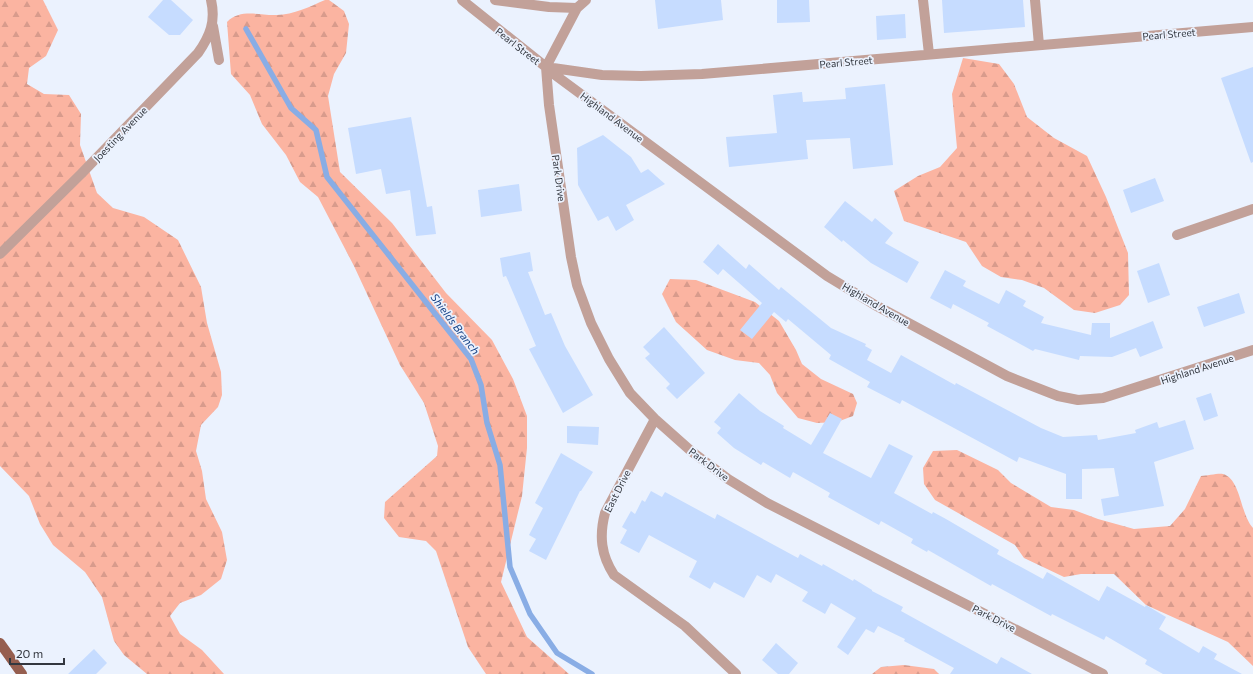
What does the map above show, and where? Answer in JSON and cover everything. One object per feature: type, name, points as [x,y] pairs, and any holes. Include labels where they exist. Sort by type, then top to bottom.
[{"type":"main road","points":[[0,644],[22,674]]},
{"type":"street","name":"Joesting Avenue","points":[[0,254],[81,174],[198,53],[208,40],[213,26],[214,10],[211,0]]},
{"type":"street","name":"Pearl Street","points":[[462,0],[546,68],[602,75],[649,76],[702,74],[1253,27]]},
{"type":"street","points":[[496,0],[549,7],[576,8]]},
{"type":"street","points":[[546,68],[576,8],[586,0]]},
{"type":"street","points":[[923,0],[929,54]]},
{"type":"street","points":[[1035,0],[1039,45]]},
{"type":"street","points":[[213,26],[219,60]]},
{"type":"street","name":"Highland Avenue","points":[[546,68],[827,276],[875,305],[1030,386],[1058,396],[1089,400],[1154,383],[1253,350]]},
{"type":"street","name":"Park Drive","points":[[546,68],[549,105],[564,212],[577,285],[591,323],[609,359],[630,393],[655,419],[697,456],[728,479],[767,503],[1103,674]]},
{"type":"street","points":[[1177,235],[1253,209]]},
{"type":"street","name":"East Drive","points":[[655,419],[605,513],[601,529],[601,548],[614,575],[685,626],[736,674]]},
{"type":"green space","points":[[0,0],[43,0],[58,30],[46,56],[29,68],[27,84],[44,94],[69,95],[81,114],[80,145],[97,193],[113,208],[144,217],[178,240],[201,287],[207,323],[221,372],[222,395],[218,407],[201,425],[196,451],[202,471],[206,499],[222,532],[227,560],[221,579],[201,595],[180,603],[170,616],[180,634],[202,650],[224,674],[147,674],[124,655],[114,641],[102,597],[85,572],[53,545],[40,524],[29,496],[0,466]]},
{"type":"green space","points":[[325,0],[329,0],[344,11],[349,24],[346,53],[334,74],[328,96],[340,172],[392,223],[446,293],[492,340],[513,379],[527,416],[527,448],[522,496],[501,582],[527,637],[569,674],[486,674],[468,647],[436,551],[426,541],[399,537],[384,518],[385,502],[437,456],[438,446],[424,403],[400,365],[354,266],[318,197],[300,182],[286,155],[262,124],[250,95],[231,74],[227,22],[232,18],[244,14],[289,14]]},
{"type":"green space","points":[[963,58],[999,64],[1014,84],[1027,117],[1054,138],[1087,156],[1106,197],[1128,253],[1129,295],[1120,305],[1095,313],[1074,310],[1044,288],[1022,280],[1001,277],[982,266],[966,242],[904,221],[894,191],[918,176],[940,167],[957,148],[952,94]]},
{"type":"green space","points":[[670,279],[696,280],[755,302],[779,321],[796,350],[802,364],[821,379],[853,394],[857,403],[853,416],[837,422],[817,423],[798,418],[777,393],[770,375],[759,363],[735,360],[707,350],[676,322],[662,294]]},
{"type":"green space","points":[[957,450],[998,470],[1011,483],[1051,507],[1074,510],[1098,519],[1134,529],[1170,526],[1185,509],[1201,476],[1223,474],[1229,477],[1237,490],[1245,514],[1253,528],[1253,666],[1228,642],[1146,605],[1114,574],[1081,574],[1064,577],[1024,558],[1015,545],[935,500],[924,484],[923,468],[933,451]]},
{"type":"green space","points":[[904,665],[934,669],[939,674],[872,674],[881,667]]},
{"type":"building","points":[[163,0],[171,0],[193,20],[180,35],[169,35],[148,17]]},
{"type":"building","points":[[655,0],[721,0],[723,20],[658,29]]},
{"type":"building","points":[[777,0],[809,0],[810,22],[777,23]]},
{"type":"building","points":[[942,0],[1023,0],[1025,27],[944,33]]},
{"type":"building","points":[[905,14],[906,38],[877,40],[876,16]]},
{"type":"building","points":[[1253,67],[1253,162],[1251,163],[1221,78]]},
{"type":"building","points":[[885,84],[893,165],[853,169],[850,138],[806,140],[808,159],[729,167],[726,137],[777,133],[773,95],[802,92],[803,102],[846,99],[845,88]]},
{"type":"building","points":[[411,117],[427,207],[432,206],[436,234],[416,236],[410,190],[386,194],[381,169],[356,174],[348,128]]},
{"type":"building","points":[[603,135],[631,157],[641,173],[648,169],[665,184],[626,205],[634,220],[616,231],[608,216],[598,221],[578,185],[577,148]]},
{"type":"building","points":[[1155,178],[1164,201],[1131,213],[1123,190]]},
{"type":"building","points":[[519,184],[522,211],[481,217],[478,190]]},
{"type":"building","points":[[845,201],[872,222],[875,218],[893,233],[885,243],[919,262],[907,283],[871,263],[843,240],[842,242],[824,227]]},
{"type":"building","points":[[718,244],[746,269],[749,264],[779,290],[781,287],[831,328],[866,344],[865,346],[872,350],[867,360],[891,373],[901,355],[955,385],[956,383],[1041,428],[1063,437],[1097,435],[1098,440],[1136,433],[1135,430],[1157,422],[1159,428],[1185,420],[1194,449],[1154,462],[1164,506],[1104,516],[1101,499],[1119,496],[1114,468],[1082,469],[1082,499],[1066,499],[1066,474],[1019,457],[1017,462],[902,400],[900,404],[867,387],[870,382],[829,359],[831,355],[788,319],[786,322],[774,312],[752,339],[740,330],[762,303],[723,269],[718,275],[703,262]]},
{"type":"building","points":[[530,252],[533,271],[528,272],[545,315],[551,313],[565,346],[593,395],[563,413],[529,349],[536,346],[506,276],[503,277],[500,258]]},
{"type":"building","points":[[1159,263],[1170,295],[1148,303],[1137,271]]},
{"type":"building","points":[[945,270],[966,281],[963,286],[999,304],[1006,290],[1026,301],[1023,306],[1044,317],[1041,323],[1091,335],[1092,323],[1110,323],[1110,338],[1153,321],[1163,348],[1140,357],[1136,348],[1112,357],[1080,356],[1079,360],[1035,349],[1033,351],[987,326],[989,323],[953,304],[951,309],[930,298]]},
{"type":"building","points":[[1239,293],[1245,313],[1204,327],[1197,307]]},
{"type":"building","points":[[664,327],[705,373],[677,399],[666,388],[670,384],[645,358],[650,354],[643,347]]},
{"type":"building","points":[[739,393],[760,411],[784,426],[783,428],[811,445],[830,413],[842,419],[823,453],[871,478],[889,444],[913,456],[894,493],[932,514],[933,512],[946,519],[999,550],[997,554],[1043,579],[1047,572],[1099,601],[1107,586],[1145,607],[1146,605],[1166,617],[1159,629],[1199,653],[1203,646],[1217,654],[1214,659],[1242,674],[1163,674],[1145,664],[1147,660],[1106,636],[1104,640],[1052,614],[1051,616],[992,584],[991,586],[928,550],[927,552],[911,543],[913,539],[881,521],[879,525],[828,497],[830,493],[793,472],[790,478],[763,462],[761,465],[734,448],[717,433],[721,428],[714,422]]},
{"type":"building","points":[[1211,393],[1218,416],[1204,421],[1196,398]]},
{"type":"building","points":[[567,426],[599,427],[598,445],[567,443]]},
{"type":"building","points":[[561,453],[593,472],[580,491],[546,560],[529,551],[536,539],[529,535],[543,508],[535,503]]},
{"type":"building","points":[[651,491],[662,497],[665,492],[715,519],[717,514],[798,558],[800,554],[822,566],[823,564],[853,581],[854,579],[872,591],[903,607],[901,611],[997,664],[1001,657],[1032,674],[950,674],[954,668],[904,641],[905,639],[878,626],[874,633],[866,629],[848,655],[837,647],[856,618],[831,603],[825,614],[802,601],[808,592],[776,574],[771,583],[757,575],[744,598],[714,582],[710,589],[689,577],[697,561],[649,535],[639,553],[620,543],[627,530],[622,527],[631,511],[635,514],[642,500],[645,502]]},
{"type":"building","points":[[776,643],[798,663],[789,674],[778,674],[762,660]]},
{"type":"building","points":[[94,649],[107,663],[96,674],[68,674]]},
{"type":"waterway","name":"Shields Branch","points":[[246,29],[291,108],[316,130],[327,177],[471,359],[481,385],[487,423],[500,465],[510,567],[530,614],[557,653],[592,674]]}]
